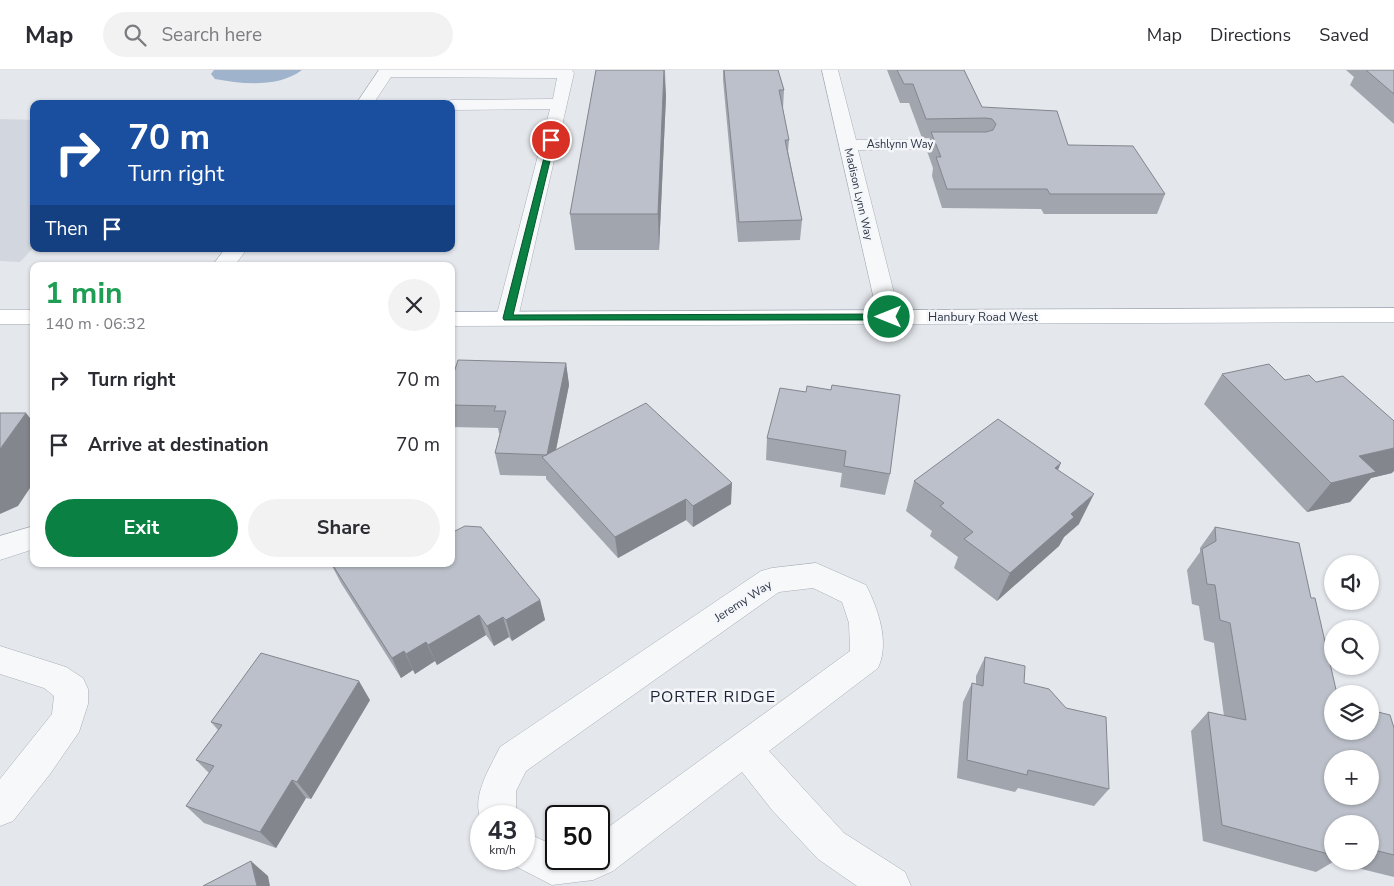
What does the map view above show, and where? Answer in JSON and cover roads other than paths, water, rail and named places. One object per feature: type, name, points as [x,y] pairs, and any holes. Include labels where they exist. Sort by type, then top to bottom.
[{"type":"main road","name":"Hanbury Road West","points":[[455,318],[1394,315]]},
{"type":"main road","points":[[0,317],[30,317]]},
{"type":"street","name":"Madison Lynn Way","points":[[830,70],[889,317]]},
{"type":"street","points":[[367,100],[386,72],[566,73],[508,318]]},
{"type":"street","points":[[455,104],[560,104]]},
{"type":"street","name":"Ashlynn Way","points":[[848,145],[982,144]]},
{"type":"street","points":[[226,262],[234,252]]},
{"type":"street","points":[[0,548],[30,538]]},
{"type":"street","name":"Jeremy Way","points":[[498,805],[498,790],[513,759],[772,580],[816,575],[856,594],[865,623],[866,658],[610,848]]},
{"type":"street","points":[[0,660],[54,677],[71,689],[71,704],[67,721],[0,808]]},
{"type":"street","points":[[746,749],[785,797],[831,846],[891,886]]},
{"type":"water","points":[[214,70],[302,70],[282,80],[248,83],[215,79],[211,74]]},
{"type":"district","name":"PORTER RIDGE","points":[[713,696]]}]
